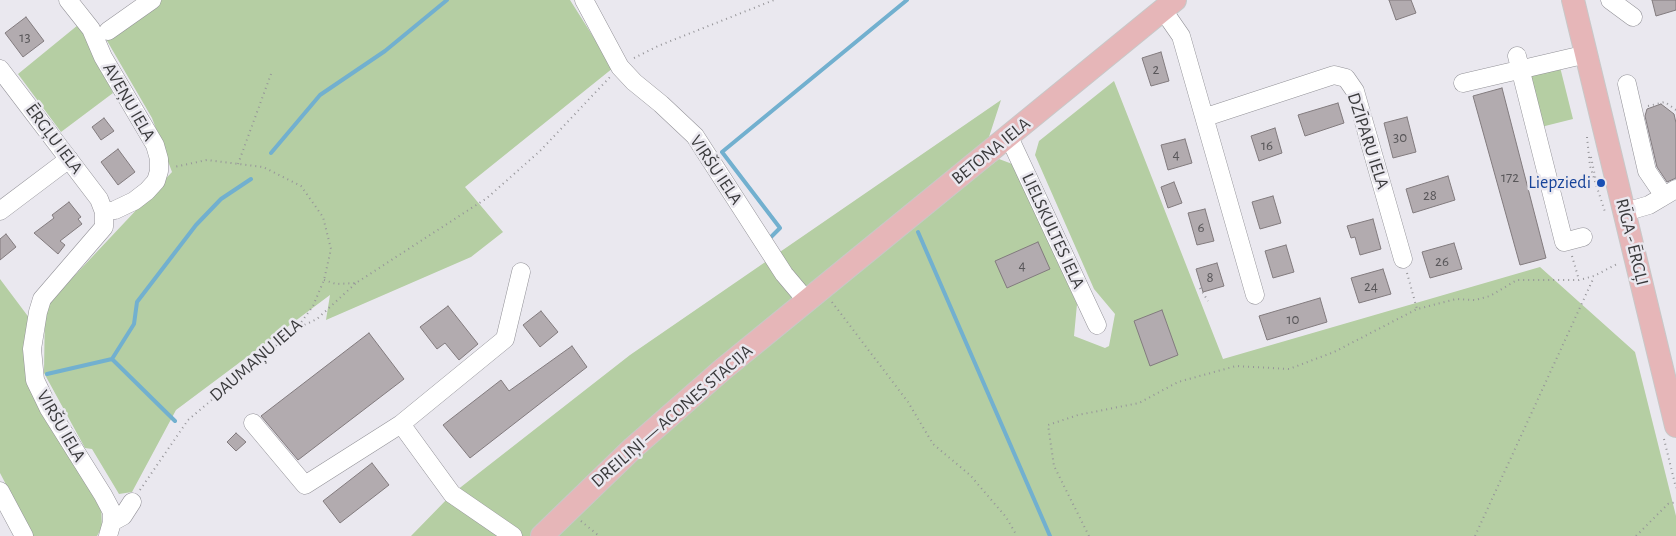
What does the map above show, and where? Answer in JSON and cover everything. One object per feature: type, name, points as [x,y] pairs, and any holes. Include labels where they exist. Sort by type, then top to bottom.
[{"type":"main road","name":"RĪGA - ĒRGĻI","points":[[1576,1],[1586,54],[1675,419]]},
{"type":"main road","name":"BETONA IELA","points":[[806,300],[1009,137],[1169,5]]},
{"type":"main road","name":"DREILIŅI — ACONES STACIJA","points":[[542,536],[633,448],[806,300]]},
{"type":"street","name":"AVEŅU IELA","points":[[68,0],[91,29],[103,56],[155,145],[160,171]]},
{"type":"street","points":[[108,32],[152,0]]},
{"type":"street","name":"VIRŠU IELA","points":[[584,0],[620,67],[694,136],[784,274],[806,300]]},
{"type":"street","points":[[1610,0],[1633,17]]},
{"type":"street","points":[[1169,5],[1181,36],[1206,117],[1255,294]]},
{"type":"street","points":[[1463,83],[1518,62],[1586,54]]},
{"type":"street","points":[[1518,62],[1564,242],[1583,237]]},
{"type":"street","name":"ĒRGĻU IELA","points":[[0,69],[99,199],[104,212]]},
{"type":"street","name":"DZĪPARU IELA","points":[[1206,117],[1334,75],[1346,78],[1355,91],[1404,260]]},
{"type":"street","points":[[1625,212],[1649,205],[1670,192],[1647,171],[1627,84]]},
{"type":"street","name":"LIELSKULTES IELA","points":[[1009,137],[1097,325]]},
{"type":"street","points":[[0,211],[69,159]]},
{"type":"street","points":[[104,212],[115,210],[134,201],[156,181],[160,171]]},
{"type":"street","name":"VIRŠU IELA","points":[[104,212],[104,227],[42,299],[32,349],[35,380],[49,409],[112,512],[110,529]]},
{"type":"street","points":[[253,423],[305,485],[401,424],[505,339],[521,272]]},
{"type":"street","points":[[401,424],[452,494],[513,536]]},
{"type":"street","points":[[0,491],[24,536]]},
{"type":"street","points":[[110,529],[123,516],[132,502]]},
{"type":"path","points":[[297,328],[317,320],[356,283],[487,198],[540,151],[620,67],[658,46],[774,0]]},
{"type":"path","points":[[238,164],[271,74]]},
{"type":"path","points":[[1632,103],[1642,108],[1665,102],[1676,110]]},
{"type":"path","points":[[1590,156],[1596,165],[1596,181],[1590,166],[1590,156]]},
{"type":"path","name":"DAUMAŅU IELA","points":[[132,502],[188,420],[297,328],[313,306],[324,280],[331,249],[323,217],[301,186],[263,167],[207,160],[160,171]]},
{"type":"path","points":[[1590,166],[1596,165]]},
{"type":"path","points":[[1571,256],[1579,280]]},
{"type":"path","points":[[1404,260],[1417,309]]},
{"type":"path","points":[[1089,536],[1054,466],[1048,426],[1078,415],[1139,403],[1178,382],[1236,366],[1289,369],[1334,352],[1417,309],[1456,299],[1476,300],[1490,296],[1517,280],[1579,280],[1594,276],[1621,262]]},
{"type":"path","points":[[1475,536],[1594,276]]},
{"type":"path","points":[[324,280],[336,284],[356,283]]},
{"type":"path","points":[[1200,288],[1208,301]]},
{"type":"path","points":[[837,309],[908,402],[933,444],[970,475],[1006,517],[1017,536]]},
{"type":"path","points":[[1636,536],[1668,504],[1676,502]]},
{"type":"path","points":[[568,510],[599,536]]},
{"type":"green space","points":[[162,0],[570,0],[613,68],[465,187],[503,232],[471,257],[326,320],[330,295],[176,410],[132,492],[119,494],[92,449],[85,448],[44,373],[45,307],[172,172],[152,118],[106,39]]},
{"type":"green space","points":[[78,25],[88,39],[113,93],[61,132],[18,74]]},
{"type":"green space","points":[[1560,67],[1573,119],[1541,127],[1528,75]]},
{"type":"green space","points":[[1114,81],[1223,359],[1540,267],[1635,352],[1676,516],[1676,536],[411,536],[452,494],[630,355],[1001,100],[976,177],[999,159],[1015,165],[1077,304],[1074,336],[1105,348],[1109,346],[1115,314],[1094,289],[1035,155],[1039,141]]},
{"type":"green space","points":[[0,279],[30,319],[25,352],[101,504],[102,527],[97,536],[33,536],[0,473]]},
{"type":"building","points":[[1389,0],[1411,0],[1416,13],[1396,20]]},
{"type":"building","points":[[1652,0],[1676,0],[1676,10],[1656,16]]},
{"type":"building","points":[[26,17],[44,41],[23,57],[5,33]]},
{"type":"building","points":[[1161,52],[1169,81],[1151,86],[1142,58]]},
{"type":"building","points":[[1502,88],[1546,258],[1520,265],[1473,96]]},
{"type":"building","points":[[1338,103],[1344,123],[1305,136],[1298,115]]},
{"type":"building","points":[[1661,104],[1674,114],[1676,123],[1676,178],[1667,182],[1657,167],[1645,116],[1647,109]]},
{"type":"building","points":[[1407,117],[1416,152],[1393,158],[1384,123]]},
{"type":"building","points":[[104,118],[114,131],[101,140],[92,127]]},
{"type":"building","points":[[1275,128],[1282,153],[1259,161],[1251,136]]},
{"type":"building","points":[[1185,139],[1192,163],[1168,170],[1161,145]]},
{"type":"building","points":[[118,149],[135,172],[118,185],[101,162]]},
{"type":"building","points":[[1448,176],[1455,200],[1413,213],[1406,189]]},
{"type":"building","points":[[1174,182],[1182,203],[1168,208],[1161,187]]},
{"type":"building","points":[[1273,196],[1281,223],[1260,229],[1252,202]]},
{"type":"building","points":[[69,202],[81,217],[78,219],[82,224],[60,241],[65,245],[58,254],[34,233],[54,218],[52,215]]},
{"type":"building","points":[[1205,209],[1214,241],[1197,245],[1188,213]]},
{"type":"building","points":[[1373,219],[1381,249],[1360,255],[1355,237],[1351,238],[1347,226]]},
{"type":"building","points":[[6,234],[16,247],[0,260],[0,239]]},
{"type":"building","points":[[1038,242],[1050,269],[1007,288],[995,261]]},
{"type":"building","points":[[1454,243],[1462,269],[1430,278],[1422,252]]},
{"type":"building","points":[[1286,245],[1294,272],[1273,278],[1265,251]]},
{"type":"building","points":[[1217,263],[1224,286],[1203,292],[1196,269]]},
{"type":"building","points":[[1383,269],[1391,294],[1359,303],[1351,278]]},
{"type":"building","points":[[1320,298],[1327,322],[1267,340],[1259,316]]},
{"type":"building","points":[[448,306],[478,344],[459,360],[445,343],[437,349],[420,327]]},
{"type":"building","points":[[1162,310],[1178,355],[1150,366],[1134,321]]},
{"type":"building","points":[[541,311],[558,332],[540,347],[523,325]]},
{"type":"building","points":[[369,333],[404,379],[298,460],[261,416]]},
{"type":"building","points":[[572,346],[587,367],[470,458],[443,425],[501,380],[509,391]]},
{"type":"building","points":[[236,433],[246,442],[236,451],[227,442]]},
{"type":"building","points":[[372,463],[389,485],[340,523],[323,501]]},
{"type":"waterway","points":[[271,153],[320,95],[385,51],[447,0]]},
{"type":"waterway","points":[[771,237],[780,228],[722,152],[907,0]]},
{"type":"waterway","points":[[112,359],[134,324],[137,302],[196,225],[221,199],[251,179]]},
{"type":"waterway","points":[[918,232],[1050,536]]},
{"type":"waterway","points":[[47,374],[112,359],[175,421]]},
{"type":"place","name":"Liepziedi","points":[[1601,183]]}]
